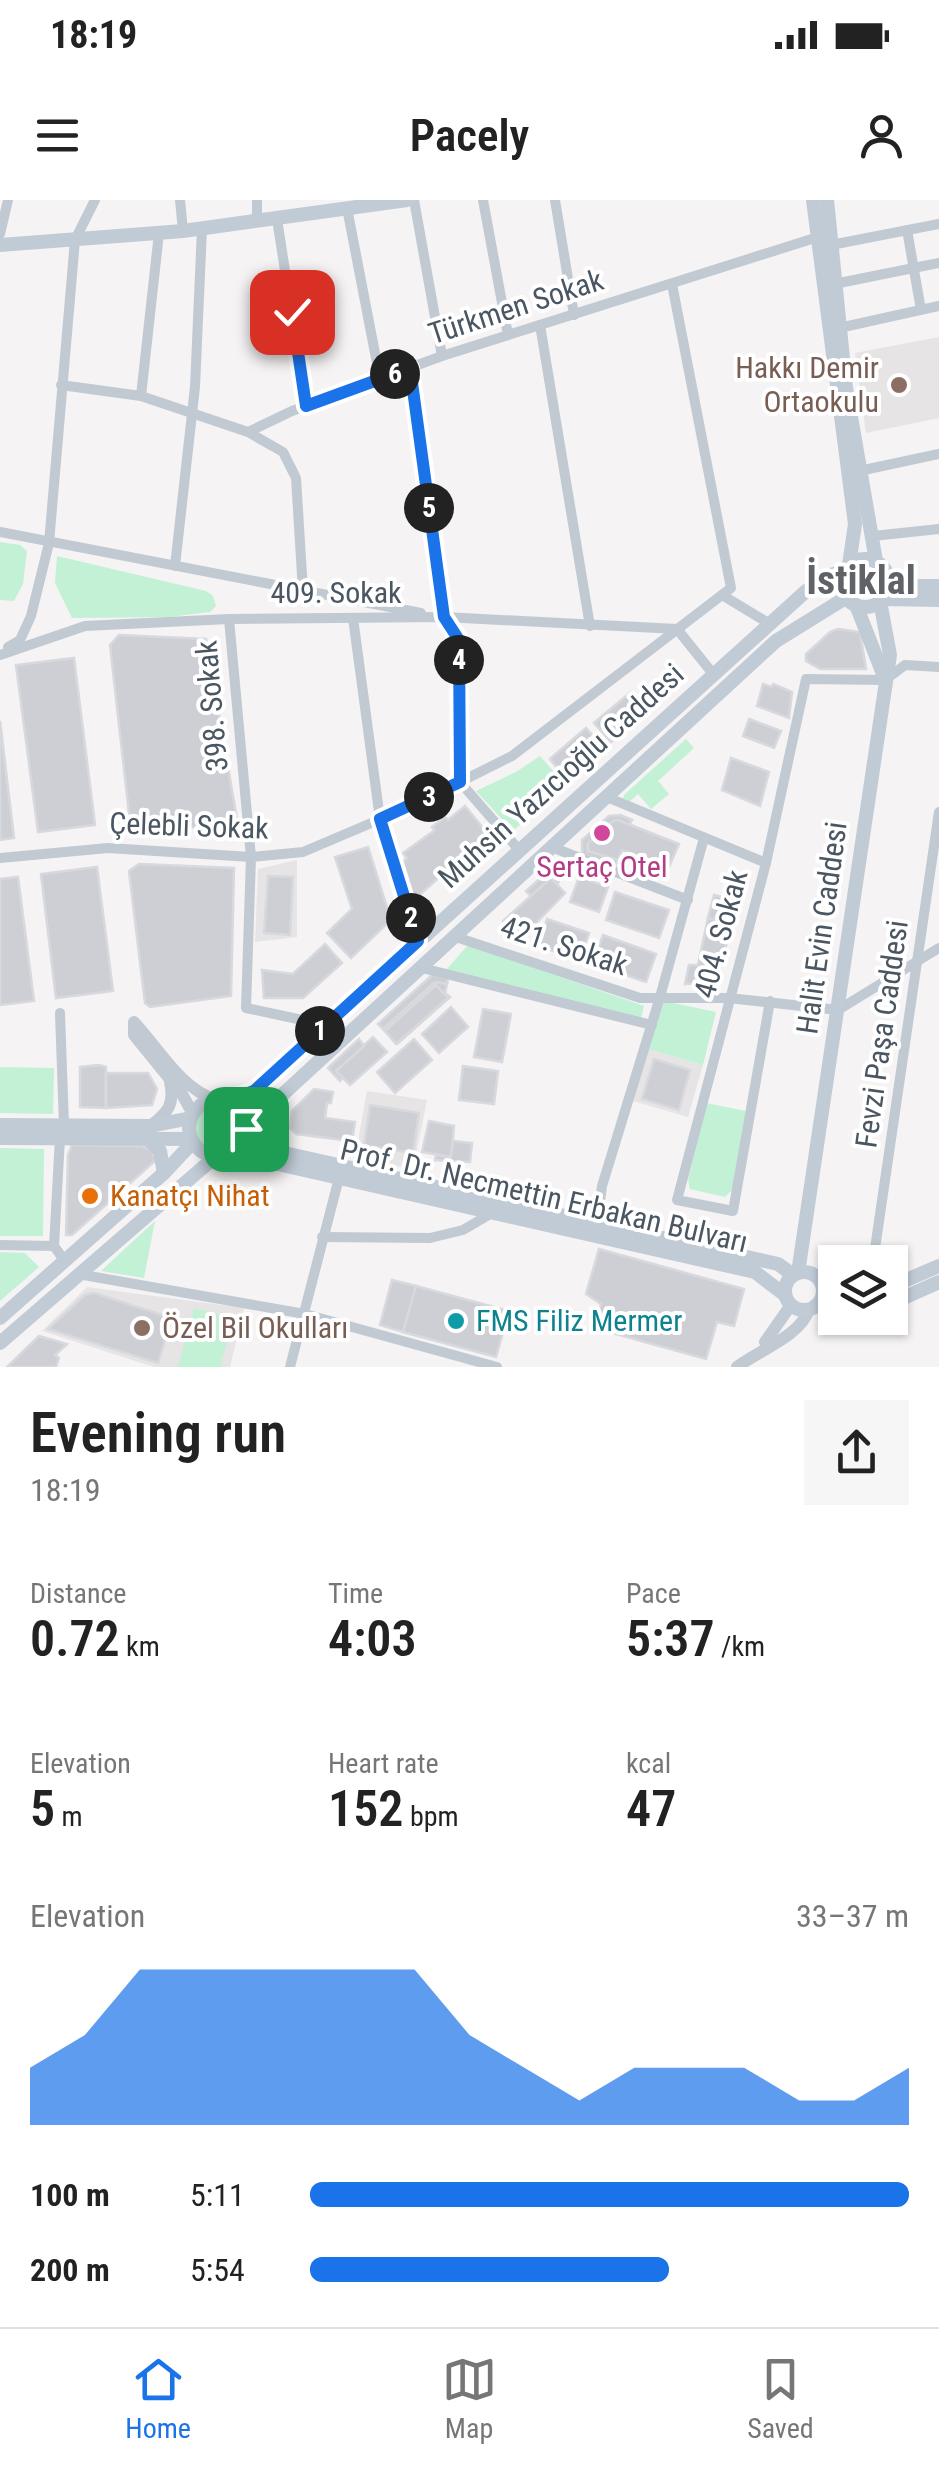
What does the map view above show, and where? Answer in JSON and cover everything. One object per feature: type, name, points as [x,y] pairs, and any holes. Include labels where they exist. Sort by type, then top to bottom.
[{"type":"main road","points":[[0,245],[183,231],[341,206],[408,200]]},
{"type":"main road","points":[[813,200],[826,239],[834,284],[876,561],[888,576],[916,586],[939,586]]},
{"type":"main road","points":[[827,200],[826,239],[855,524],[842,584],[851,601],[869,606],[881,600],[939,600]]},
{"type":"main road","points":[[847,568],[864,559],[876,561]]},
{"type":"main road","name":"Muhsin Yazıcıoğlu Caddesi","points":[[221,1101],[254,1091],[816,582],[847,568]]},
{"type":"main road","points":[[881,600],[888,588],[888,576]]},
{"type":"main road","name":"Halit Evin Caddesi","points":[[805,1275],[812,1185],[890,655],[881,600]]},
{"type":"main road","name":"Muhsin Yazıcıoğlu Caddesi","points":[[245,1130],[776,642],[851,601]]},
{"type":"main road","name":"Halit Evin Caddesi","points":[[851,601],[886,680]]},
{"type":"main road","points":[[0,1343],[220,1156],[240,1146],[245,1130],[240,1112],[221,1101],[207,1102],[192,1116],[149,1133]]},
{"type":"main road","points":[[262,1113],[256,1123],[256,1138],[262,1145],[280,1152]]},
{"type":"main road","points":[[192,1116],[192,1140],[198,1149],[220,1156]]},
{"type":"main road","points":[[0,1125],[62,1132],[149,1133],[192,1140]]},
{"type":"main road","name":"Prof. Dr. Necmettin Erbakan Bulvarı","points":[[245,1130],[258,1146],[280,1152],[778,1264],[818,1278]]},
{"type":"main road","points":[[0,1138],[62,1132]]},
{"type":"main road","points":[[149,1133],[160,1151],[164,1173]]},
{"type":"main road","points":[[0,1318],[164,1173],[192,1140]]},
{"type":"main road","name":"Prof. Dr. Necmettin Erbakan Bulvarı","points":[[220,1156],[260,1160],[754,1272],[788,1300],[812,1307]]},
{"type":"main road","points":[[908,1279],[939,1266]]},
{"type":"main road","points":[[788,1300],[786,1284],[805,1275],[822,1295],[812,1307]]},
{"type":"main road","points":[[908,1298],[939,1282]]},
{"type":"main road","points":[[812,1307],[818,1308]]},
{"type":"street","points":[[0,234],[8,200]]},
{"type":"street","points":[[0,653],[20,640],[31,616],[49,543],[75,240],[95,200]]},
{"type":"street","points":[[180,200],[183,231]]},
{"type":"street","points":[[257,200],[258,222]]},
{"type":"street","points":[[408,200],[442,356]]},
{"type":"street","points":[[483,200],[508,335]]},
{"type":"street","points":[[555,200],[574,314]]},
{"type":"street","points":[[341,206],[380,379]]},
{"type":"street","points":[[277,219],[306,406]]},
{"type":"street","name":"Türkmen Sokak","points":[[248,432],[306,406],[442,356],[672,284],[826,239],[939,224]]},
{"type":"street","points":[[175,566],[192,413],[202,228]]},
{"type":"street","points":[[906,230],[922,310]]},
{"type":"street","points":[[141,396],[159,233]]},
{"type":"street","points":[[834,284],[939,263]]},
{"type":"street","points":[[672,284],[732,588],[722,595],[770,624]]},
{"type":"street","points":[[839,328],[939,306]]},
{"type":"street","points":[[540,325],[590,626]]},
{"type":"street","points":[[410,368],[444,617],[459,640],[460,782],[520,851]]},
{"type":"street","points":[[61,385],[141,396],[248,432],[283,452],[296,478],[303,590]]},
{"type":"street","points":[[860,471],[939,454]]},
{"type":"street","points":[[873,536],[939,530]]},
{"type":"street","points":[[0,532],[444,617]]},
{"type":"street","name":"Çelebli Sokak","points":[[0,858],[108,848],[251,857],[303,852],[512,756],[722,595]]},
{"type":"street","name":"409. Sokak","points":[[0,653],[86,626],[229,619],[444,617],[677,629]]},
{"type":"street","points":[[354,618],[380,819],[418,941]]},
{"type":"street","name":"398. Sokak","points":[[229,619],[251,857],[246,1008],[307,1020],[321,1030]]},
{"type":"street","points":[[677,629],[714,675]]},
{"type":"street","points":[[886,680],[905,665],[939,667]]},
{"type":"street","name":"404. Sokak","points":[[770,1002],[733,1211],[678,1200],[766,864],[806,679],[886,680]]},
{"type":"street","points":[[609,798],[766,864]]},
{"type":"street","name":"Fevzi Paşa Caddesi","points":[[875,1245],[939,812]]},
{"type":"street","points":[[596,1223],[602,1186],[704,838]]},
{"type":"street","points":[[554,848],[688,900]]},
{"type":"street","name":"421. Sokak","points":[[456,936],[640,998],[729,998],[838,1010]]},
{"type":"street","points":[[838,1010],[939,948]]},
{"type":"street","name":"421. Sokak","points":[[422,968],[652,1025]]},
{"type":"street","points":[[60,1013],[62,1132],[54,1246],[64,1260]]},
{"type":"street","points":[[192,1116],[134,1036],[134,1022],[200,1095],[221,1101]]},
{"type":"street","points":[[149,1133],[168,1111],[174,1097],[169,1080]]},
{"type":"street","points":[[290,1367],[339,1178]]},
{"type":"street","points":[[322,1237],[430,1238],[463,1230],[492,1213]]},
{"type":"street","points":[[0,1245],[54,1246]]},
{"type":"street","points":[[77,1274],[306,1314],[497,1367]]},
{"type":"street","points":[[743,1362],[771,1336],[788,1300]]},
{"type":"street","points":[[743,1362],[806,1320],[812,1307]]},
{"type":"shaded area","name":"Hakkı Demir Ortaokulu","points":[[939,337],[939,418],[866,433],[855,353]]},
{"type":"shaded area","points":[[297,860],[297,937],[255,942],[258,869]]},
{"type":"shaded area","points":[[648,1049],[703,1065],[688,1117],[633,1101]]},
{"type":"shaded area","points":[[367,1091],[427,1100],[413,1169],[355,1158]]},
{"type":"shaded area","name":"Özel Bil Okulları","points":[[87,1287],[244,1308],[230,1367],[154,1367],[42,1331]]},
{"type":"green space","points":[[0,542],[20,545],[27,551],[23,584],[14,601],[0,600]]},
{"type":"green space","points":[[57,556],[206,591],[213,596],[216,606],[210,612],[169,617],[72,618],[55,583]]},
{"type":"green space","points":[[686,739],[694,748],[658,781],[669,794],[651,809],[638,794],[628,803],[623,800],[624,795]]},
{"type":"green space","points":[[540,756],[565,784],[513,831],[476,791]]},
{"type":"green space","points":[[468,945],[644,1006],[641,1018],[446,970]]},
{"type":"green space","points":[[664,1001],[716,1012],[703,1065],[648,1049]]},
{"type":"green space","points":[[0,1067],[54,1068],[53,1114],[0,1113]]},
{"type":"green space","points":[[706,1103],[746,1111],[732,1190],[725,1197],[690,1189],[688,1180]]},
{"type":"green space","points":[[214,1109],[228,1115],[234,1129],[228,1143],[214,1149],[200,1143],[194,1129],[200,1115]]},
{"type":"green space","points":[[0,1148],[44,1149],[43,1236],[0,1236]]},
{"type":"green space","points":[[155,1221],[144,1278],[101,1271]]},
{"type":"green space","points":[[0,1252],[25,1253],[39,1267],[0,1301]]},
{"type":"green space","points":[[194,1308],[234,1318],[220,1367],[178,1367]]},
{"type":"building","points":[[838,629],[860,632],[866,669],[820,669],[806,661],[806,654]]},
{"type":"building","points":[[119,635],[206,639],[239,831],[130,822],[110,645]]},
{"type":"building","points":[[74,658],[95,825],[38,832],[16,665]]},
{"type":"building","points":[[763,684],[792,692],[789,718],[757,706]]},
{"type":"building","points":[[631,692],[647,711],[611,742],[594,723]]},
{"type":"building","points":[[749,719],[781,731],[774,748],[743,736]]},
{"type":"building","points":[[0,721],[14,838],[0,840]]},
{"type":"building","points":[[586,728],[603,747],[566,779],[550,759]]},
{"type":"building","points":[[731,758],[769,772],[760,806],[722,790]]},
{"type":"building","points":[[465,806],[488,834],[415,899],[410,898],[400,864],[407,858],[403,853],[435,830],[432,827],[445,817],[448,820]]},
{"type":"building","points":[[609,816],[632,820],[630,824],[613,821],[588,843],[588,851],[618,860],[615,867],[582,854],[582,840]]},
{"type":"building","points":[[618,820],[679,844],[669,867],[622,850],[618,860],[588,851],[588,843]]},
{"type":"building","points":[[368,847],[391,920],[351,958],[327,933],[352,909],[335,857]]},
{"type":"building","points":[[139,864],[234,868],[231,996],[150,1007],[145,1003],[129,871]]},
{"type":"building","points":[[567,864],[557,885],[551,878],[531,896],[526,891],[553,867]]},
{"type":"building","points":[[97,867],[113,991],[56,998],[41,874]]},
{"type":"building","points":[[268,876],[293,877],[290,935],[264,933]]},
{"type":"building","points":[[18,877],[34,1001],[0,1005],[0,879]]},
{"type":"building","points":[[579,877],[608,887],[599,912],[570,902]]},
{"type":"building","points":[[551,878],[565,893],[520,940],[503,921]]},
{"type":"building","points":[[615,892],[669,910],[659,938],[606,920]]},
{"type":"building","points":[[714,895],[740,901],[734,925],[708,918]]},
{"type":"building","points":[[708,918],[732,924],[719,972],[707,982],[685,984],[689,965],[698,965]]},
{"type":"building","points":[[547,919],[589,933],[580,960],[538,946]]},
{"type":"building","points":[[603,935],[656,954],[646,982],[592,964]]},
{"type":"building","points":[[325,944],[342,963],[303,998],[264,998],[262,970],[293,974]]},
{"type":"building","points":[[432,975],[448,978],[447,984],[435,982],[383,1029],[378,1024]]},
{"type":"building","points":[[435,982],[447,984],[445,993],[450,997],[397,1044],[448,998],[436,985],[383,1029]]},
{"type":"building","points":[[436,985],[448,998],[396,1044],[385,1031]]},
{"type":"building","points":[[451,1007],[468,1027],[439,1053],[422,1034]]},
{"type":"building","points":[[483,1009],[511,1014],[502,1062],[474,1057]]},
{"type":"building","points":[[373,1037],[387,1052],[350,1085],[336,1071]]},
{"type":"building","points":[[359,1039],[364,1046],[336,1071],[343,1078],[340,1081],[328,1068]]},
{"type":"building","points":[[414,1039],[432,1060],[395,1093],[377,1072]]},
{"type":"building","points":[[654,1059],[690,1070],[679,1110],[642,1099]]},
{"type":"building","points":[[463,1066],[498,1071],[494,1104],[459,1100]]},
{"type":"building","points":[[80,1067],[106,1067],[106,1108],[80,1107]]},
{"type":"building","points":[[106,1073],[148,1073],[157,1089],[152,1105],[106,1108]]},
{"type":"building","points":[[314,1089],[333,1092],[325,1118],[355,1122],[352,1141],[296,1134],[290,1128],[292,1111]]},
{"type":"building","points":[[370,1105],[419,1113],[413,1153],[364,1145]]},
{"type":"building","points":[[429,1121],[454,1126],[451,1157],[422,1152]]},
{"type":"building","points":[[453,1141],[472,1143],[470,1162],[435,1160],[436,1155],[451,1157]]},
{"type":"building","name":"Kanatçı Nihat","points":[[72,1145],[142,1146],[151,1150],[156,1160],[72,1235],[66,1235],[68,1155]]},
{"type":"building","points":[[599,1249],[744,1289],[734,1326],[717,1322],[706,1359],[594,1328],[601,1304],[586,1294]]},
{"type":"building","points":[[392,1280],[416,1286],[403,1332],[380,1325]]},
{"type":"building","name":"FMS Filiz Mermer","points":[[416,1286],[509,1311],[496,1357],[403,1332]]},
{"type":"building","points":[[94,1293],[172,1318],[158,1363],[48,1329],[85,1295]]},
{"type":"building","points":[[39,1336],[67,1344],[55,1355],[59,1358],[56,1367],[7,1367]]},
{"type":"place","name":"Hakkı Demir Ortaokulu","points":[[899,385]]},
{"type":"place","name":"Sertaç Otel","points":[[602,833]]},
{"type":"place","name":"Kanatçı Nihat","points":[[90,1196]]},
{"type":"place","name":"FMS Filiz Mermer","points":[[456,1321]]},
{"type":"place","name":"Özel Bil Okulları","points":[[142,1328]]},
{"type":"district","name":"İstiklal","points":[[861,580]]},
{"type":"route","points":[[246,1129],[240,1112],[225,1101],[254,1091],[418,941],[380,819],[460,782],[459,640],[444,617],[410,368],[306,406],[292,312]]}]
